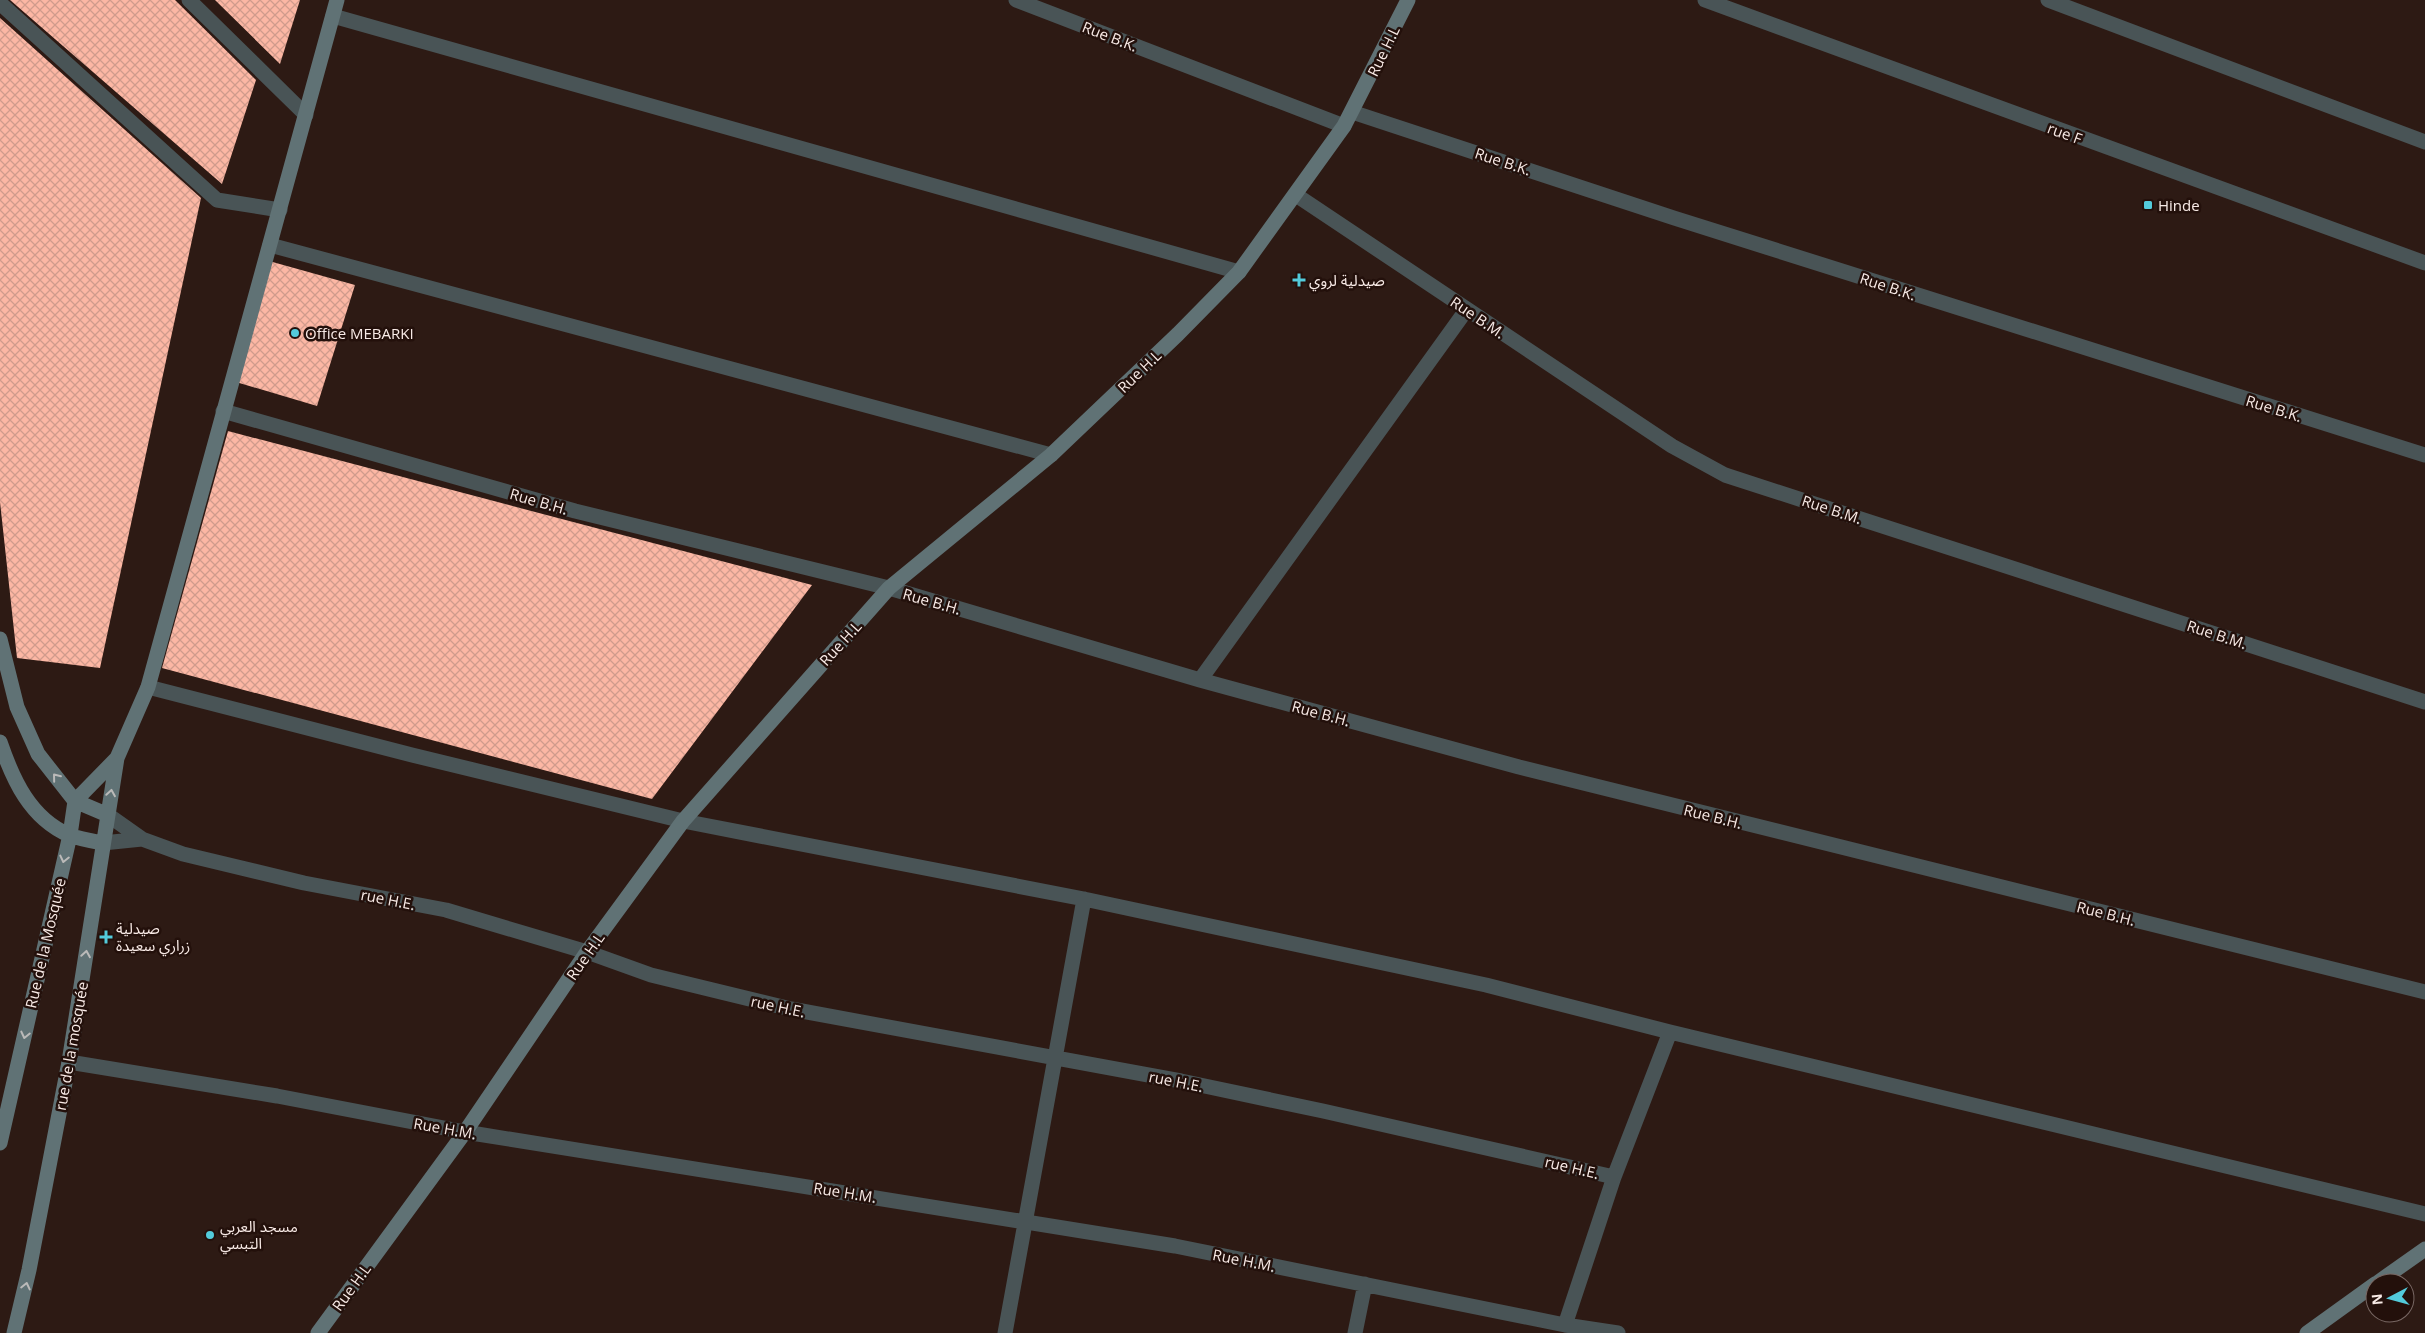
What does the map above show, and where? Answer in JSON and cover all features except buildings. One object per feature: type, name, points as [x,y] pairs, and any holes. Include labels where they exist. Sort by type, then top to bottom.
[{"type":"street","points":[[190,0],[306,115]]},
{"type":"street","points":[[75,801],[117,758],[148,687],[337,0]]},
{"type":"street","name":"Rue B.K.","points":[[1016,0],[1344,126]]},
{"type":"street","name":"Rue H.L","points":[[318,1333],[465,1132],[587,952],[683,821],[889,588],[1051,455],[1178,334],[1239,272],[1344,126],[1408,0]]},
{"type":"street","name":"rue F","points":[[1705,0],[2425,263]]},
{"type":"street","points":[[2048,0],[2425,142]]},
{"type":"street","points":[[0,3],[217,200],[280,210]]},
{"type":"street","points":[[333,16],[1239,272]]},
{"type":"street","name":"Rue B.K.","points":[[1352,112],[1693,224],[2425,455]]},
{"type":"street","name":"Rue B.M.","points":[[1296,195],[1672,446],[1725,475],[2425,702]]},
{"type":"street","points":[[270,245],[1051,455]]},
{"type":"street","points":[[1200,680],[1467,309]]},
{"type":"street","name":"Rue B.H.","points":[[223,411],[575,511],[889,588],[1200,680],[1557,776],[2425,992]]},
{"type":"street","points":[[0,639],[17,707],[38,754],[75,801],[108,815],[142,839]]},
{"type":"street","points":[[148,687],[412,755],[683,821],[1084,899],[1486,985],[1670,1032],[2425,1214]]},
{"type":"street","name":"rue H.E.","points":[[0,742],[18,785],[32,807],[44,821],[70,835],[103,843],[142,839],[184,854],[304,883],[446,910],[587,952],[651,975],[722,993],[890,1029],[1181,1081],[1314,1108],[1614,1177]]},
{"type":"street","name":"rue de la mosquée","points":[[14,1333],[29,1270],[69,1062],[117,758]]},
{"type":"street","name":"Rue de la Mosquée","points":[[0,1143],[70,835],[75,801]]},
{"type":"street","points":[[1005,1333],[1027,1221],[1054,1059],[1084,899]]},
{"type":"street","points":[[1565,1324],[1614,1177],[1670,1032]]},
{"type":"street","name":"Rue H.M.","points":[[69,1062],[277,1096],[465,1132],[1175,1246],[1618,1333]]},
{"type":"street","points":[[2391,1273],[2425,1248]]},
{"type":"street","points":[[1355,1333],[1365,1284]]},
{"type":"street","points":[[2307,1333],[2365,1292]]},
{"type":"place","name":"Hinde","points":[[2148,205]]},
{"type":"place","name":"صيدلية لروي","points":[[1299,280]]},
{"type":"place","name":"Office MEBARKI","points":[[295,333]]},
{"type":"place","name":"صيدلية زراري سعيدة","points":[[106,937]]},
{"type":"place","name":"مسجد العربي التبسي","points":[[210,1235]]}]
